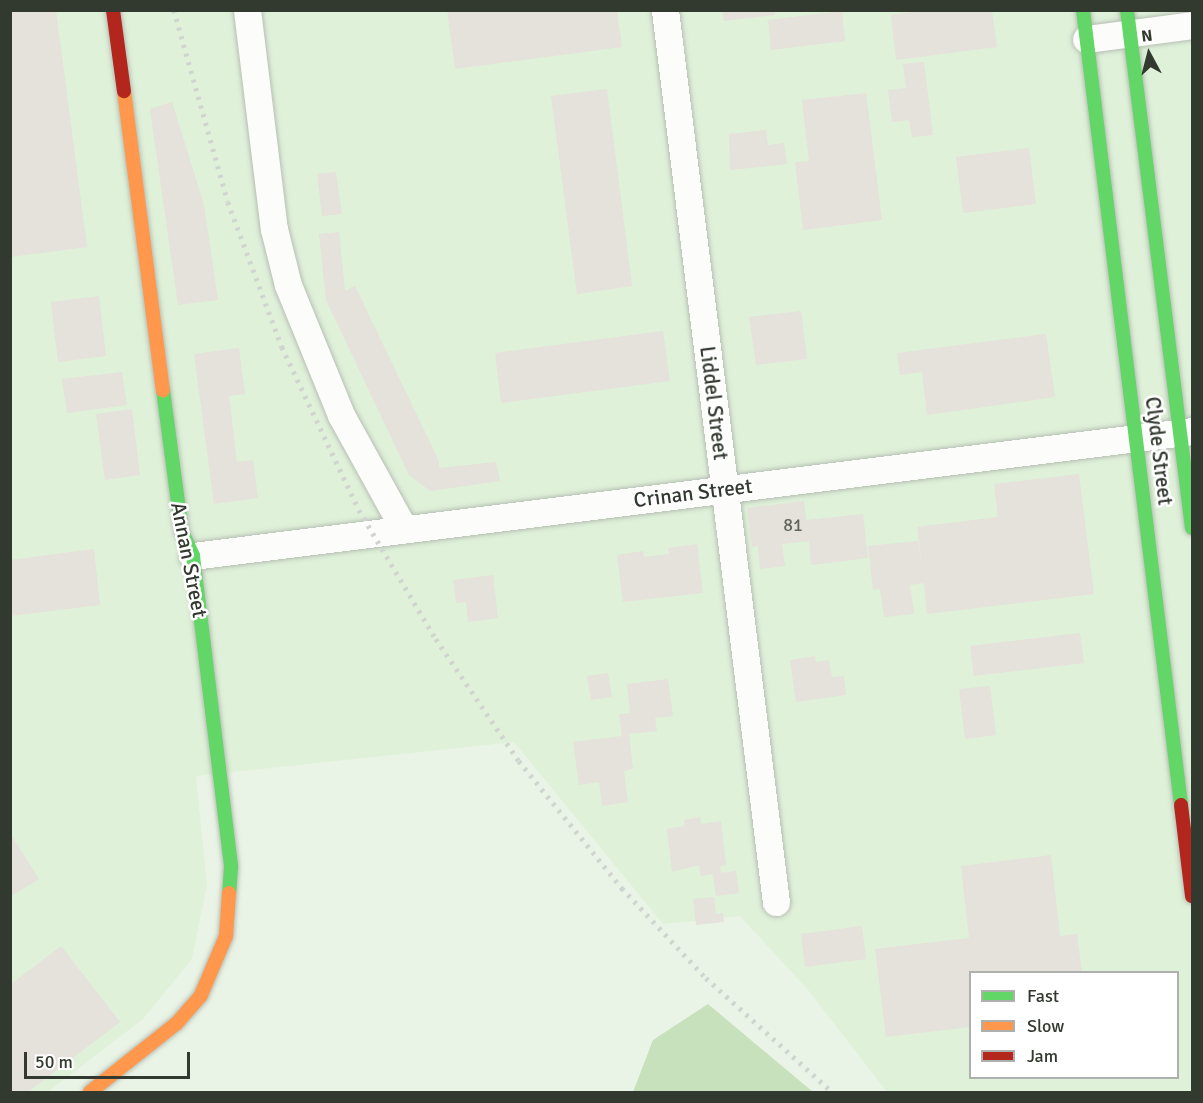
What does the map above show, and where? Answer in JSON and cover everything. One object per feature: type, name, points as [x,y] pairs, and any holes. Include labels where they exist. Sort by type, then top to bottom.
[{"type":"main road","name":"Annan Street","points":[[90,1092],[177,1023],[201,995],[226,936],[231,867],[193,555],[182,531],[112,10]]},
{"type":"main road","name":"Clyde Street","points":[[1083,10],[1136,438],[1189,836],[1192,896]]},
{"type":"main road","name":"Clyde Street","points":[[1129,22],[1186,432],[1192,528]]},
{"type":"street","points":[[247,10],[274,229],[288,285],[341,415],[404,528]]},
{"type":"street","name":"Liddel Street","points":[[665,10],[776,902]]},
{"type":"street","points":[[1086,39],[1129,22],[1192,26]]},
{"type":"street","name":"Crinan Street","points":[[193,555],[1186,432]]},
{"type":"shaded area","points":[[10,11],[1192,11],[1192,1092],[887,1092],[808,990],[740,916],[663,924],[514,742],[196,776],[207,885],[192,959],[143,1019],[48,1092],[11,1092]]},
{"type":"shaded area","points":[[708,1004],[813,1092],[633,1092],[653,1040]]},
{"type":"building","points":[[10,10],[56,10],[87,247],[10,257]]},
{"type":"building","points":[[447,10],[617,10],[622,47],[455,69]]},
{"type":"building","points":[[722,10],[774,10],[775,15],[724,21]]},
{"type":"building","points":[[926,10],[992,10],[997,47],[896,60],[891,15]]},
{"type":"building","points":[[842,11],[845,41],[771,50],[768,20]]},
{"type":"building","points":[[924,62],[933,135],[912,137],[909,120],[892,122],[888,90],[906,88],[903,64]]},
{"type":"building","points":[[607,89],[632,286],[577,294],[551,96]]},
{"type":"building","points":[[866,93],[882,220],[803,230],[795,162],[809,161],[802,100]]},
{"type":"building","points":[[172,102],[204,205],[218,300],[178,305],[150,109]]},
{"type":"building","points":[[766,130],[768,145],[784,143],[787,164],[730,170],[729,134]]},
{"type":"building","points":[[1029,148],[1036,204],[963,213],[956,157]]},
{"type":"building","points":[[336,172],[342,214],[322,216],[317,174]]},
{"type":"building","points":[[339,232],[345,291],[355,286],[439,461],[439,468],[496,462],[500,481],[430,491],[409,475],[326,300],[319,234]]},
{"type":"building","points":[[99,296],[106,356],[58,362],[51,302]]},
{"type":"building","points":[[801,311],[807,359],[756,365],[749,317]]},
{"type":"building","points":[[663,331],[670,381],[501,403],[495,353]]},
{"type":"building","points":[[1046,334],[1055,397],[927,415],[922,372],[900,375],[897,353]]},
{"type":"building","points":[[239,348],[245,394],[229,396],[237,462],[253,460],[258,498],[214,504],[194,354]]},
{"type":"building","points":[[122,372],[127,405],[67,413],[62,379]]},
{"type":"building","points":[[132,409],[140,475],[105,480],[96,414]]},
{"type":"building","points":[[1079,474],[1094,594],[927,614],[924,583],[910,585],[914,614],[884,617],[880,589],[873,590],[868,546],[918,541],[923,575],[917,527],[998,517],[994,484]]},
{"type":"building","points":[[804,501],[806,520],[863,514],[868,558],[811,565],[809,541],[782,544],[785,566],[760,569],[758,546],[752,547],[747,508]]},
{"type":"building","points":[[697,544],[703,593],[623,602],[617,555],[643,551],[644,557],[669,554],[668,548]]},
{"type":"building","points":[[94,549],[100,605],[10,616],[10,560]]},
{"type":"building","points":[[493,575],[498,618],[468,622],[466,602],[456,603],[453,580]]},
{"type":"building","points":[[1080,633],[1084,663],[974,676],[970,646]]},
{"type":"building","points":[[815,656],[816,662],[829,660],[832,677],[844,676],[846,695],[796,702],[790,660]]},
{"type":"building","points":[[608,673],[612,697],[591,700],[587,676]]},
{"type":"building","points":[[668,679],[673,716],[655,718],[657,731],[629,734],[633,769],[624,771],[628,802],[602,806],[599,782],[579,785],[573,742],[622,736],[619,714],[630,713],[627,684]]},
{"type":"building","points":[[990,686],[996,735],[965,739],[959,689]]},
{"type":"building","points":[[700,817],[701,824],[721,821],[726,865],[720,866],[721,873],[736,871],[739,893],[716,896],[713,874],[701,876],[699,865],[672,872],[667,829],[685,826],[684,820]]},
{"type":"building","points":[[10,833],[39,879],[10,897]]},
{"type":"building","points":[[1051,855],[1060,936],[1077,934],[1082,971],[969,971],[969,1027],[886,1037],[875,949],[969,938],[961,866]]},
{"type":"building","points":[[714,897],[716,914],[723,913],[724,922],[696,925],[693,899]]},
{"type":"building","points":[[862,926],[866,959],[805,967],[801,934]]},
{"type":"building","points":[[61,946],[120,1022],[28,1092],[10,1092],[10,985]]},
{"type":"railway","points":[[174,10],[228,202],[282,347],[359,510],[436,639],[519,761],[622,888],[706,978],[832,1092]]},
{"type":"traffic: fast","points":[[1083,10],[1181,805]]},
{"type":"traffic: fast","points":[[1127,10],[1192,528]]},
{"type":"traffic: fast","points":[[163,390],[182,532],[193,556],[231,867],[229,893]]},
{"type":"traffic: slow","points":[[124,91],[163,390]]},
{"type":"traffic: slow","points":[[90,1092],[177,1023],[201,995],[226,936],[229,893]]},
{"type":"traffic: jam","points":[[113,10],[124,91]]},
{"type":"traffic: jam","points":[[1181,805],[1192,896]]}]
